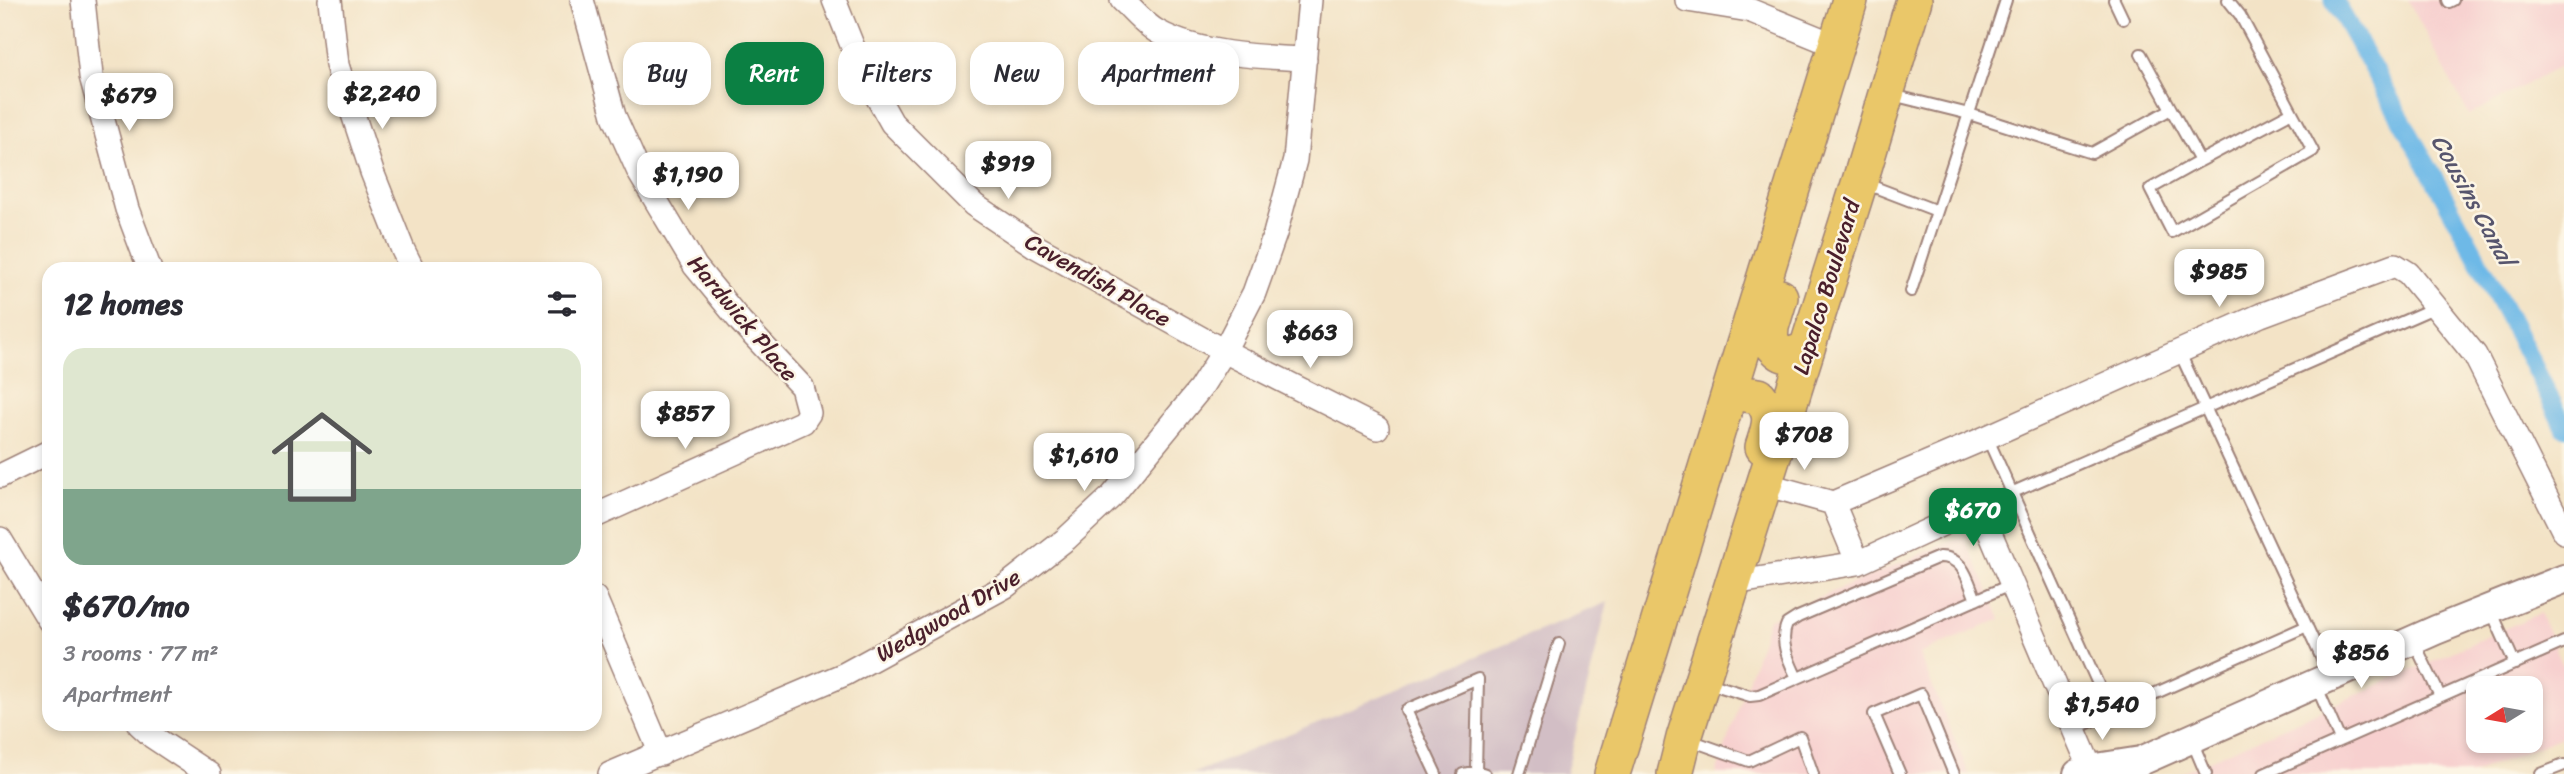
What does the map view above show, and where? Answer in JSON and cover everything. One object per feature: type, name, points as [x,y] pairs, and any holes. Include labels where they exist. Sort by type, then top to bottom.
[{"type":"main road","points":[[1612,774],[1850,0]]},
{"type":"main road","name":"Lapalco Boulevard","points":[[1675,774],[1914,0]]},
{"type":"main road","points":[[1806,144],[1808,209],[1771,327],[1770,342],[1779,353],[1790,356],[1807,349]]},
{"type":"main road","points":[[1707,665],[1721,573],[1771,425],[1769,408],[1759,396],[1730,392]]},
{"type":"street","points":[[83,0],[91,76],[127,209],[147,262]]},
{"type":"street","points":[[330,0],[337,65],[372,172],[409,262]]},
{"type":"street","name":"Hardwick Place","points":[[582,0],[614,116],[639,172],[695,266],[741,322],[802,387],[809,413],[803,422],[602,513]]},
{"type":"street","name":"Cavendish Place","points":[[834,0],[862,70],[892,123],[974,205],[1035,246],[1224,351],[1377,428]]},
{"type":"street","points":[[1122,0],[1156,32],[1180,42],[1245,56],[1306,59]]},
{"type":"street","name":"Wedgwood Drive","points":[[610,774],[845,674],[1006,586],[1066,539],[1112,496],[1200,389],[1224,351],[1254,293],[1275,234],[1295,160],[1310,0]]},
{"type":"street","points":[[1695,0],[1749,10],[1837,46]]},
{"type":"street","points":[[1764,484],[1833,503],[2261,315],[2395,265],[2408,273],[2475,355],[2564,532]]},
{"type":"street","points":[[0,475],[42,455]]},
{"type":"street","points":[[1833,503],[1858,564]]},
{"type":"street","points":[[1733,583],[1858,564],[1979,507],[2074,729],[2087,772],[2132,767],[2191,738],[2413,640],[2564,579]]},
{"type":"street","points":[[0,539],[42,608]]},
{"type":"street","points":[[602,615],[661,754]]},
{"type":"street","points":[[147,731],[209,774]]},
{"type":"lane","points":[[1911,291],[2006,0]]},
{"type":"lane","points":[[2114,0],[2123,19]]},
{"type":"lane","points":[[2228,0],[2240,15],[2313,150],[2172,232],[2150,189],[2292,112]]},
{"type":"lane","points":[[2141,54],[2200,161]]},
{"type":"lane","points":[[1885,93],[1969,114],[2092,153],[2171,109]]},
{"type":"lane","points":[[1860,181],[1937,211]]},
{"type":"lane","points":[[1979,507],[2436,307]]},
{"type":"lane","points":[[2179,351],[2307,626],[2340,740]]},
{"type":"lane","points":[[1987,437],[2111,713]]},
{"type":"lane","points":[[1797,678],[1786,652],[1784,636],[1787,624],[1798,617],[1940,557],[1952,557],[1960,564],[1976,600]]},
{"type":"lane","points":[[1707,665],[1750,696],[1759,695],[2012,584]]},
{"type":"lane","points":[[2490,608],[2515,664]]},
{"type":"lane","points":[[2074,729],[2307,626]]},
{"type":"lane","points":[[2413,640],[2440,696]]},
{"type":"lane","points":[[2264,774],[2564,642]]},
{"type":"lane","points":[[1519,774],[1559,644]]},
{"type":"lane","points":[[1436,774],[1406,710],[1478,679],[1481,773],[1463,774]]},
{"type":"lane","points":[[1900,774],[1874,714],[1921,694],[1954,774]]},
{"type":"lane","points":[[1684,738],[1749,761],[1800,737],[1813,774]]},
{"type":"lane","points":[[2191,738],[2206,774]]},
{"type":"lane","points":[[1745,774],[1749,761]]},
{"type":"lane","points":[[2541,774],[2564,765]]},
{"type":"shaded area","points":[[2408,0],[2564,0],[2564,64],[2469,115]]},
{"type":"shaded area","points":[[1964,536],[2001,619],[1919,654],[1969,774],[1716,774],[1769,619]]},
{"type":"shaded area","points":[[1608,602],[1566,774],[1192,774]]},
{"type":"shaded area","points":[[2540,613],[2564,668],[2564,736],[2543,745],[2543,676],[2466,676],[2466,753],[2523,753],[2472,774],[2178,774]]},
{"type":"waterway","name":"Cousins Canal","points":[[2334,0],[2481,265],[2564,427]]}]
